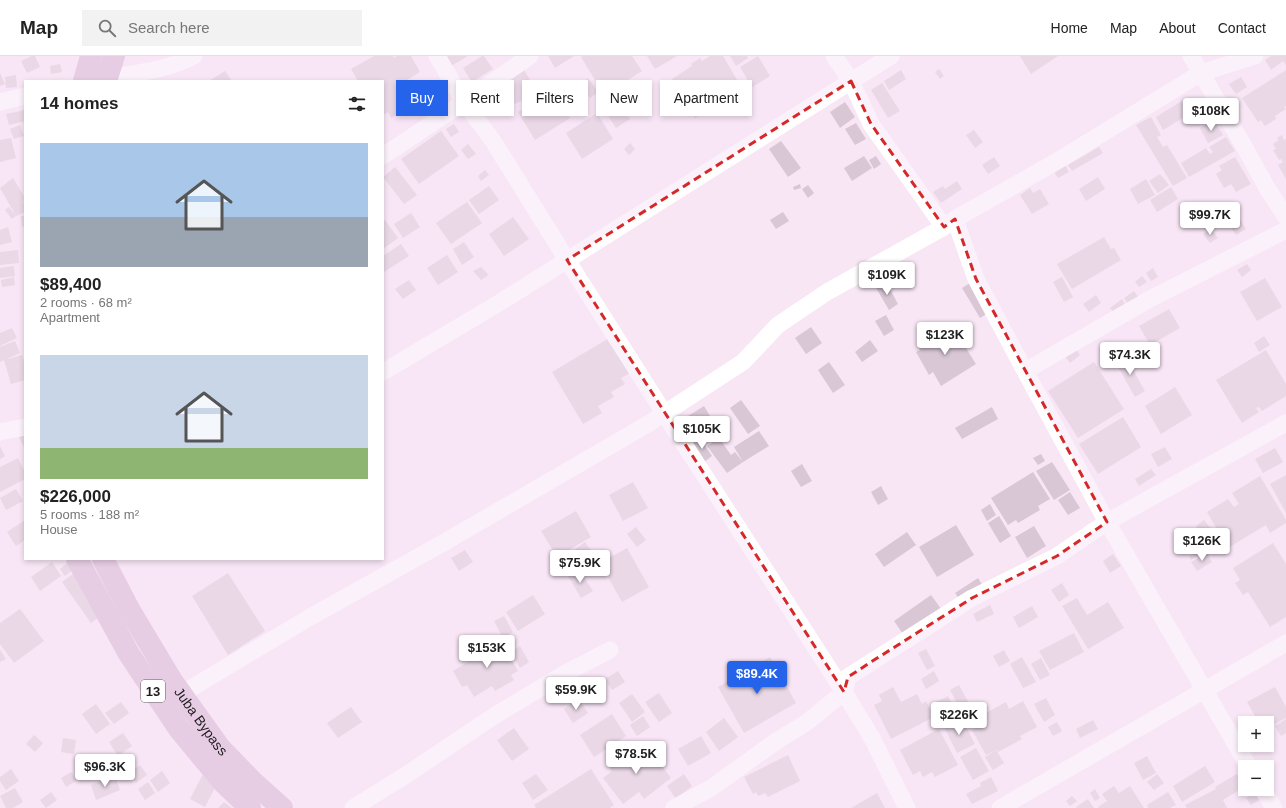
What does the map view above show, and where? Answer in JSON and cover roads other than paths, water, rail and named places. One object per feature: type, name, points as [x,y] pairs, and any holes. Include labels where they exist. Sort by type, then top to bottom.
[{"type":"main road","points":[[84,80],[91,56]]},
{"type":"main road","points":[[102,80],[114,56]]},
{"type":"main road","name":"Juba Bypass","points":[[78,560],[128,654],[179,729],[223,782],[250,808]]},
{"type":"main road","name":"Juba Bypass","points":[[104,560],[130,612],[172,681],[220,748],[253,782],[282,808]]},
{"type":"street","points":[[102,80],[148,72],[179,64],[194,56]]},
{"type":"street","points":[[437,56],[456,88]]},
{"type":"street","points":[[496,80],[530,56]]},
{"type":"street","points":[[834,56],[851,81],[871,124],[950,223],[976,279],[1107,522],[1245,760]]},
{"type":"street","points":[[384,371],[499,303],[891,56]]},
{"type":"street","points":[[1191,56],[1246,148],[1267,188],[1286,217]]},
{"type":"street","points":[[188,690],[312,616],[443,543],[664,413],[743,362],[778,325],[826,292],[1054,163],[1201,73],[1255,56]]},
{"type":"street","points":[[0,102],[24,96]]},
{"type":"street","points":[[384,155],[456,107]]},
{"type":"street","points":[[475,116],[493,140],[664,413],[844,692],[872,738],[907,808]]},
{"type":"street","points":[[1025,371],[1150,299],[1286,230]]},
{"type":"street","points":[[674,808],[711,788],[778,740],[806,723],[844,692],[848,677],[972,598],[1057,556],[1107,522],[1286,424]]},
{"type":"street","points":[[0,432],[24,427]]},
{"type":"street","points":[[1000,808],[1206,691],[1286,643]]},
{"type":"street","points":[[353,808],[406,775],[494,716],[564,674],[610,650]]},
{"type":"street","points":[[1267,796],[1274,808]]}]
